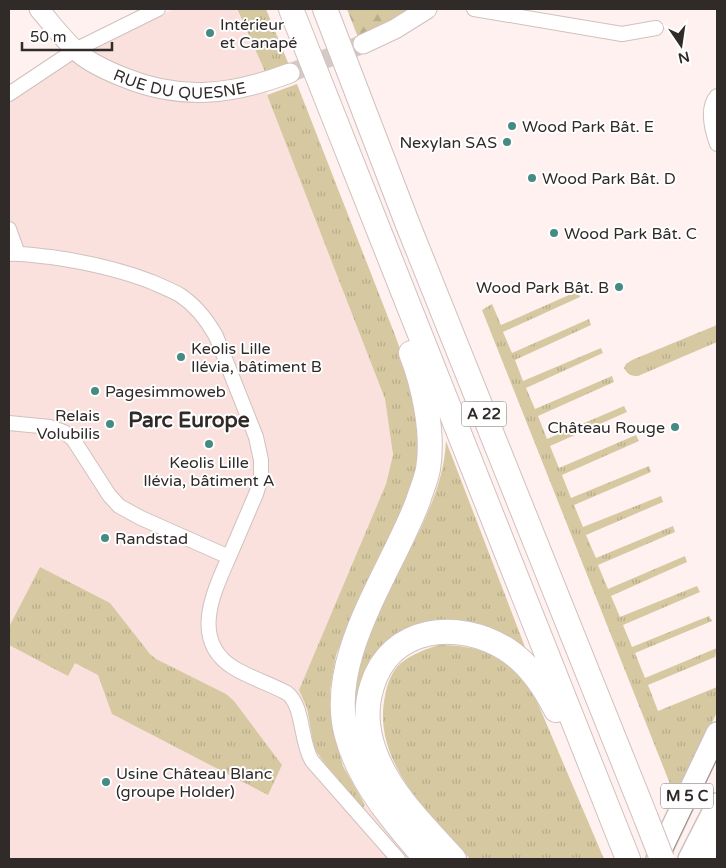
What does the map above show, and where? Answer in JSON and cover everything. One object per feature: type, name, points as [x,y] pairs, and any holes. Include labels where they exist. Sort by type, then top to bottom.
[{"type":"highway","name":"A 22","points":[[291,9],[628,858]]},
{"type":"highway","name":"A 22","points":[[325,9],[408,225],[662,859]]},
{"type":"highway","points":[[328,106],[352,196],[418,372],[426,414],[430,453],[426,477],[414,512],[372,599],[351,655],[343,689],[344,726],[354,758],[370,788],[382,806],[426,859]]},
{"type":"highway","points":[[454,859],[408,808],[389,781],[374,751],[368,724],[369,698],[379,669],[398,647],[412,638],[424,634],[450,632],[480,637],[508,650],[519,660],[539,682],[551,700],[583,772],[616,828]]},
{"type":"main road","name":"M 5 C","points":[[657,859],[717,733]]},
{"type":"main road","points":[[689,859],[717,804]]},
{"type":"main road","points":[[706,859],[717,837]]},
{"type":"street","name":"RUE DU QUESNE","points":[[39,9],[75,50],[97,66],[128,79],[160,89],[184,93],[209,93],[254,86],[290,73]]},
{"type":"street","points":[[9,94],[75,50],[158,9]]},
{"type":"street","points":[[363,44],[395,29],[427,9]]},
{"type":"street","points":[[474,9],[616,33],[627,34],[656,28]]},
{"type":"street","points":[[717,96],[712,102],[711,112],[717,144]]},
{"type":"street","points":[[9,229],[13,254],[77,260],[135,276],[180,296],[208,323],[219,342],[256,437],[261,460],[261,478],[256,494],[213,592],[209,606],[208,622],[215,647],[220,655],[234,668],[292,697],[298,709],[304,745],[312,761],[398,859]]},
{"type":"street","points":[[9,423],[50,427],[64,432],[76,443],[109,495],[119,506],[141,518],[229,557]]},
{"type":"shaded area","points":[[174,9],[236,9],[266,74],[267,95],[385,399],[393,456],[386,484],[299,690],[307,708],[309,730],[362,809],[365,805],[412,859],[9,859],[9,101],[91,47]]},
{"type":"green space","points":[[237,9],[266,9],[289,65],[266,74]]},
{"type":"green space","points":[[347,9],[405,9],[405,11],[359,40]]},
{"type":"green space","points":[[297,84],[409,374],[420,440],[420,462],[395,528],[352,616],[336,655],[330,690],[333,730],[343,766],[365,805],[362,809],[314,748],[307,708],[299,690],[386,484],[393,455],[385,399],[267,95]]},
{"type":"green space","points":[[578,291],[580,297],[503,332],[512,353],[589,319],[591,325],[515,360],[523,381],[601,348],[603,353],[526,388],[535,409],[612,376],[614,382],[538,416],[547,439],[624,406],[627,412],[550,446],[559,468],[636,435],[639,441],[562,475],[571,498],[649,466],[651,472],[574,505],[583,527],[661,496],[663,502],[586,535],[596,558],[673,526],[675,532],[598,565],[608,589],[685,556],[687,562],[611,596],[620,617],[697,586],[700,592],[623,625],[632,647],[709,616],[712,621],[635,653],[645,678],[717,648],[715,657],[648,685],[658,711],[717,687],[717,712],[676,799],[482,310],[492,304],[501,325]]},
{"type":"green space","points":[[717,325],[717,342],[638,376],[630,375],[624,368],[632,360]]},
{"type":"green space","points":[[446,441],[530,660],[510,643],[487,630],[454,622],[432,623],[412,629],[395,638],[381,651],[370,667],[363,685],[360,705],[360,727],[364,746],[371,764],[393,799],[445,859],[436,859],[398,817],[375,785],[359,751],[354,733],[352,705],[359,662],[367,635],[433,500],[442,471]]},
{"type":"green space","points":[[40,567],[110,603],[156,659],[226,694],[234,701],[282,765],[268,795],[112,714],[98,675],[75,663],[68,676],[9,645],[9,627]]},
{"type":"green space","points":[[439,645],[460,646],[490,654],[508,664],[527,684],[533,692],[604,859],[470,859],[422,805],[395,765],[387,743],[383,720],[385,696],[390,678],[398,666],[414,654]]},
{"type":"tunnel","points":[[290,73],[363,44]]},
{"type":"tram line","points":[[669,859],[717,759]]},
{"type":"place","name":"Intérieur et Canapé","points":[[210,33]]},
{"type":"place","name":"Wood Park Bât. E","points":[[512,126]]},
{"type":"place","name":"Nexylan SAS","points":[[507,142]]},
{"type":"place","name":"Wood Park Bât. D","points":[[532,178]]},
{"type":"place","name":"Wood Park Bât. C","points":[[554,233]]},
{"type":"place","name":"Wood Park Bât. B","points":[[619,287]]},
{"type":"place","name":"Keolis Lille Ilévia, bâtiment B","points":[[181,357]]},
{"type":"place","name":"Pagesimmoweb","points":[[95,391]]},
{"type":"place","name":"Relais Volubilis","points":[[110,424]]},
{"type":"place","name":"Château Rouge","points":[[675,427]]},
{"type":"place","name":"Keolis Lille Ilévia, bâtiment A","points":[[209,444]]},
{"type":"place","name":"Randstad","points":[[105,538]]},
{"type":"place","name":"Usine Château Blanc (groupe Holder)","points":[[106,782]]},
{"type":"district","name":"Parc Europe","points":[[189,420]]}]
